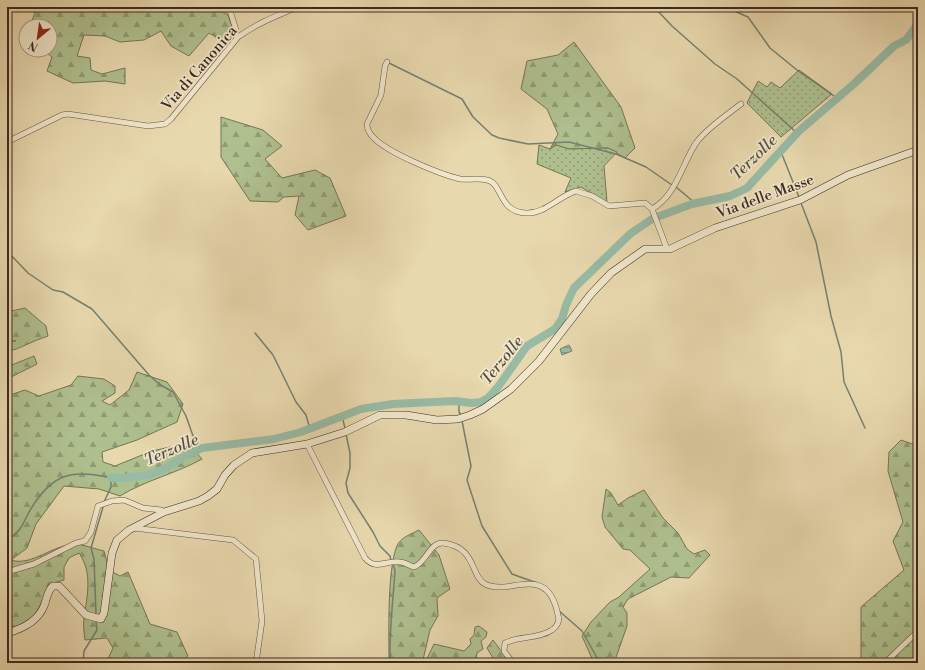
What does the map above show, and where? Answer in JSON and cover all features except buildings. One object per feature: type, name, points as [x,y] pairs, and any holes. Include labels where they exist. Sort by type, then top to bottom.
[{"type":"street","points":[[228,7],[236,30],[236,36],[238,37]]},
{"type":"street","name":"Via di Canonica","points":[[7,142],[68,114],[148,126],[164,124],[172,119],[238,37],[248,29],[296,7]]},
{"type":"street","points":[[387,62],[385,66],[381,95],[367,124],[370,134],[382,145],[442,174],[460,179],[489,180],[496,187],[504,202],[519,211],[526,213],[541,210],[576,191],[592,196],[609,206],[615,207],[642,202],[648,205],[652,210],[656,224],[667,249]]},
{"type":"street","points":[[652,210],[660,205],[679,178],[697,142],[741,104]]},
{"type":"street","name":"Via delle Masse","points":[[7,633],[21,629],[35,618],[44,607],[50,589],[56,586],[64,590],[86,615],[101,618],[104,614],[109,566],[114,545],[121,536],[164,512],[199,501],[208,496],[217,489],[225,475],[234,465],[252,454],[307,444],[345,432],[380,415],[389,413],[440,420],[462,418],[483,409],[511,388],[539,361],[591,294],[611,273],[645,249],[667,249],[715,228],[800,200],[848,175],[918,150]]},
{"type":"street","points":[[307,444],[364,558],[375,565],[398,561],[414,567],[420,564],[433,547],[444,543],[462,550],[471,561],[479,577],[485,584],[499,586],[530,583],[546,590],[557,608],[559,617],[558,623],[550,631],[505,643],[504,651],[513,663]]},
{"type":"street","points":[[7,572],[34,564],[76,543],[85,541],[91,532],[98,506],[112,501],[124,500],[144,508],[161,510],[164,512]]},
{"type":"street","points":[[133,528],[234,540],[256,559],[262,621],[256,663]]},
{"type":"street","points":[[885,663],[918,631]]},
{"type":"green space","points":[[37,7],[215,7],[228,15],[233,29],[226,43],[209,33],[189,56],[171,46],[161,31],[144,40],[120,42],[105,36],[84,35],[77,56],[90,58],[91,70],[102,74],[125,68],[125,84],[105,81],[73,83],[47,71],[52,58],[58,58],[58,18],[33,18]]},
{"type":"green space","points":[[574,42],[621,107],[635,148],[625,158],[608,148],[569,149],[556,145],[550,149],[558,134],[547,109],[521,89],[527,61],[558,55]]},
{"type":"green space","points":[[799,70],[832,94],[781,137],[747,103],[758,81],[767,87],[771,82],[780,88]]},
{"type":"green space","points":[[221,117],[263,130],[282,146],[265,159],[282,178],[315,170],[330,178],[346,216],[308,230],[295,215],[299,196],[284,197],[278,202],[250,201],[221,157]]},
{"type":"green space","points":[[539,145],[550,149],[556,145],[569,149],[608,148],[617,152],[604,166],[607,202],[581,187],[565,192],[571,178],[537,164]]},
{"type":"green space","points":[[25,308],[46,326],[48,336],[7,352],[7,342],[16,341],[7,340],[7,312]]},
{"type":"green space","points":[[34,356],[37,364],[7,379],[7,367]]},
{"type":"green space","points":[[137,372],[167,382],[183,404],[177,422],[137,440],[102,452],[103,462],[115,466],[152,451],[188,443],[202,459],[130,490],[120,496],[99,489],[64,486],[36,524],[27,548],[11,560],[19,561],[35,558],[59,547],[76,544],[104,551],[109,570],[120,576],[128,572],[150,624],[177,632],[188,656],[179,663],[106,663],[113,648],[107,638],[85,640],[84,623],[88,577],[86,568],[79,553],[69,558],[64,567],[64,580],[49,584],[39,607],[29,620],[16,626],[7,625],[7,528],[12,522],[7,518],[7,396],[25,390],[39,396],[71,385],[78,376],[104,379],[115,386],[115,393],[102,401],[110,405],[129,390]]},
{"type":"green space","points":[[901,440],[915,445],[918,450],[918,663],[861,663],[861,607],[904,570],[893,541],[903,522],[888,471],[889,452]]},
{"type":"green space","points":[[606,489],[611,493],[618,505],[644,490],[663,518],[678,533],[687,549],[694,554],[705,550],[710,555],[689,578],[671,577],[628,599],[623,607],[627,613],[627,626],[614,663],[594,663],[582,636],[591,622],[610,602],[619,597],[650,569],[630,550],[623,549],[605,527],[602,517]]},
{"type":"green space","points":[[419,530],[439,555],[450,589],[437,598],[438,616],[430,630],[423,660],[424,663],[389,663],[389,603],[394,557],[398,543],[406,536]]},
{"type":"green space","points":[[479,626],[487,632],[486,637],[481,641],[483,649],[477,653],[476,659],[478,663],[425,663],[434,644],[464,651],[471,644],[470,639],[474,635],[475,627]]},
{"type":"green space","points":[[493,640],[510,663],[496,663],[487,648]]},
{"type":"shaded area","points":[[569,345],[572,351],[562,355],[560,349]]},
{"type":"waterway","points":[[654,7],[672,26],[715,64],[737,79],[797,133]]},
{"type":"waterway","points":[[725,7],[748,17],[770,48],[797,70],[837,98]]},
{"type":"waterway","name":"Terzolle","points":[[111,478],[148,475],[164,469],[202,448],[274,439],[301,432],[361,409],[393,404],[455,401],[471,403],[481,402],[488,398],[498,387],[527,346],[555,329],[562,319],[566,305],[574,288],[630,234],[652,219],[692,204],[730,196],[747,188],[799,131],[855,83],[894,46],[906,40],[918,24]]},
{"type":"waterway","points":[[389,63],[462,99],[473,117],[492,135],[499,138],[528,144],[569,142],[616,154],[646,167],[672,185]]},
{"type":"waterway","points":[[781,152],[799,197]]},
{"type":"waterway","points":[[676,187],[695,203]]},
{"type":"waterway","points":[[801,203],[816,242],[831,316],[841,352],[844,382],[865,428]]},
{"type":"waterway","points":[[7,251],[28,273],[53,290],[63,292],[92,309],[149,375],[159,384],[173,392],[186,416],[198,450]]},
{"type":"waterway","points":[[255,333],[273,355],[296,402],[306,415],[310,429]]},
{"type":"waterway","points":[[459,402],[459,412],[461,415]]},
{"type":"waterway","points":[[342,416],[345,428]]},
{"type":"waterway","points":[[462,421],[471,466],[467,480],[482,526],[512,574],[537,583]]},
{"type":"waterway","points":[[346,434],[350,453],[350,468],[346,483],[348,493],[373,532],[380,546],[390,556],[391,560]]},
{"type":"waterway","points":[[7,540],[21,528],[29,512],[45,489],[63,477],[73,474],[84,474],[111,478],[111,487],[104,502]]},
{"type":"waterway","points":[[96,614],[94,559],[91,548],[103,507]]},
{"type":"waterway","points":[[390,663],[395,571],[393,564]]},
{"type":"waterway","points":[[558,610],[582,631],[600,663]]},
{"type":"waterway","points":[[83,663],[84,651],[97,630],[96,622]]}]
